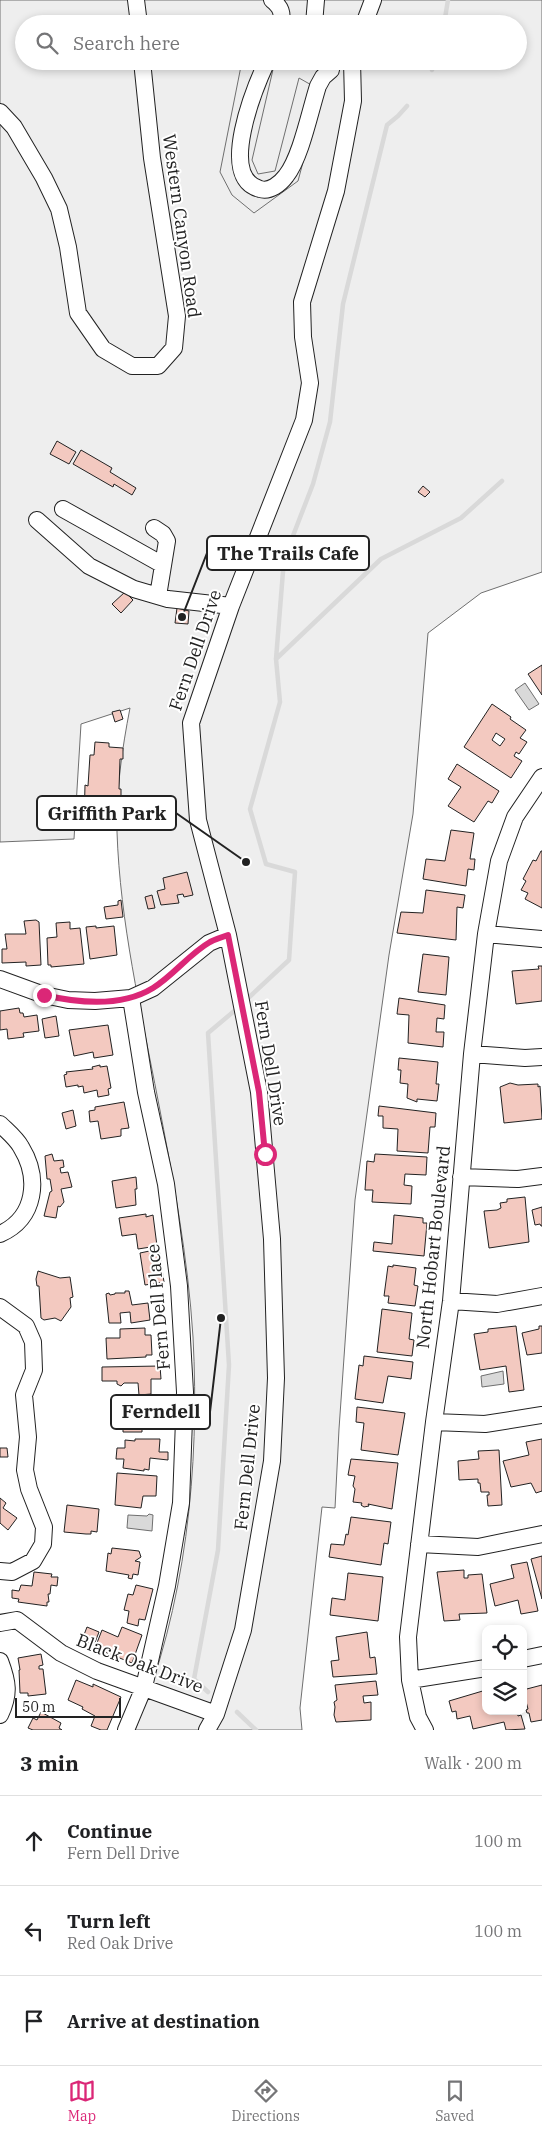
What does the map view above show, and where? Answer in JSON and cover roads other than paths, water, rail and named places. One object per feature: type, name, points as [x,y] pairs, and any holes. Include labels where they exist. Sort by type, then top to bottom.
[{"type":"street","points":[[136,0],[138,15]]},
{"type":"street","points":[[272,0],[279,6],[282,15]]},
{"type":"street","points":[[315,15],[316,0]]},
{"type":"street","points":[[367,15],[373,0]]},
{"type":"street","name":"Western Canyon Road","points":[[0,112],[14,127],[44,178],[59,209],[68,247],[78,313],[103,349],[132,366],[158,366],[174,348],[177,316],[152,158],[143,70]]},
{"type":"street","points":[[263,70],[249,108],[239,156],[244,177],[253,187],[264,190],[276,186],[287,175],[298,150],[324,70]]},
{"type":"street","name":"Fern Dell Drive","points":[[207,1730],[216,1714],[243,1630],[272,1461],[276,1378],[272,1230],[259,1092],[228,935],[198,820],[191,723],[230,606],[304,420],[310,383],[303,337],[302,302],[336,190],[352,101],[352,70]]},
{"type":"street","points":[[63,509],[163,565]]},
{"type":"street","points":[[37,520],[89,566],[134,589],[189,602],[230,606]]},
{"type":"street","points":[[154,528],[163,534],[167,541],[158,596]]},
{"type":"street","name":"North Hobart Boulevard","points":[[424,1730],[418,1716],[410,1680],[408,1637],[434,1422],[451,1301],[472,1054],[486,934],[499,861],[515,817],[542,777]]},
{"type":"street","points":[[486,934],[542,939]]},
{"type":"street","points":[[0,980],[44,995],[68,1000],[95,1001],[132,998],[153,988],[209,943],[228,935]]},
{"type":"street","name":"Fern Dell Place","points":[[126,1730],[144,1687],[167,1586],[181,1503],[185,1392],[179,1286],[167,1193],[146,1092],[132,998]]},
{"type":"street","points":[[472,1054],[525,1058],[542,1057]]},
{"type":"street","points":[[0,1124],[21,1146],[30,1165],[32,1181],[30,1206],[20,1220],[0,1234]]},
{"type":"street","points":[[461,1177],[518,1179],[542,1176]]},
{"type":"street","points":[[451,1301],[497,1304],[542,1296]]},
{"type":"street","points":[[0,1307],[26,1326],[33,1342],[34,1370],[24,1395],[28,1437],[25,1470],[29,1489],[44,1527],[43,1544],[33,1561],[12,1572],[0,1572]]},
{"type":"street","points":[[434,1422],[485,1424],[542,1415]]},
{"type":"street","points":[[420,1544],[478,1547],[542,1534]]},
{"type":"street","name":"Black Oak Drive","points":[[0,1623],[17,1620],[61,1653],[97,1671],[216,1714]]},
{"type":"street","points":[[527,1658],[542,1655]]},
{"type":"street","points":[[0,1661],[6,1681],[7,1700],[0,1715]]},
{"type":"street","points":[[410,1680],[482,1669]]},
{"type":"waterway","points":[[446,15],[448,0]]},
{"type":"waterway","points":[[244,1002],[289,960],[295,872],[266,864],[250,809],[280,702],[276,659],[284,559],[313,484],[330,422],[343,304],[387,125],[407,106]]},
{"type":"waterway","points":[[276,659],[381,559],[461,518],[502,481]]},
{"type":"waterway","points":[[208,1692],[194,1679],[218,1550],[229,1365],[208,1033],[239,1007]]},
{"type":"waterway","points":[[237,1712],[256,1730]]},
{"type":"place","name":"The Trails Cafe","points":[[182,617]]},
{"type":"place","name":"Griffith Park","points":[[246,862]]},
{"type":"place","name":"Ferndell","points":[[221,1318]]}]
